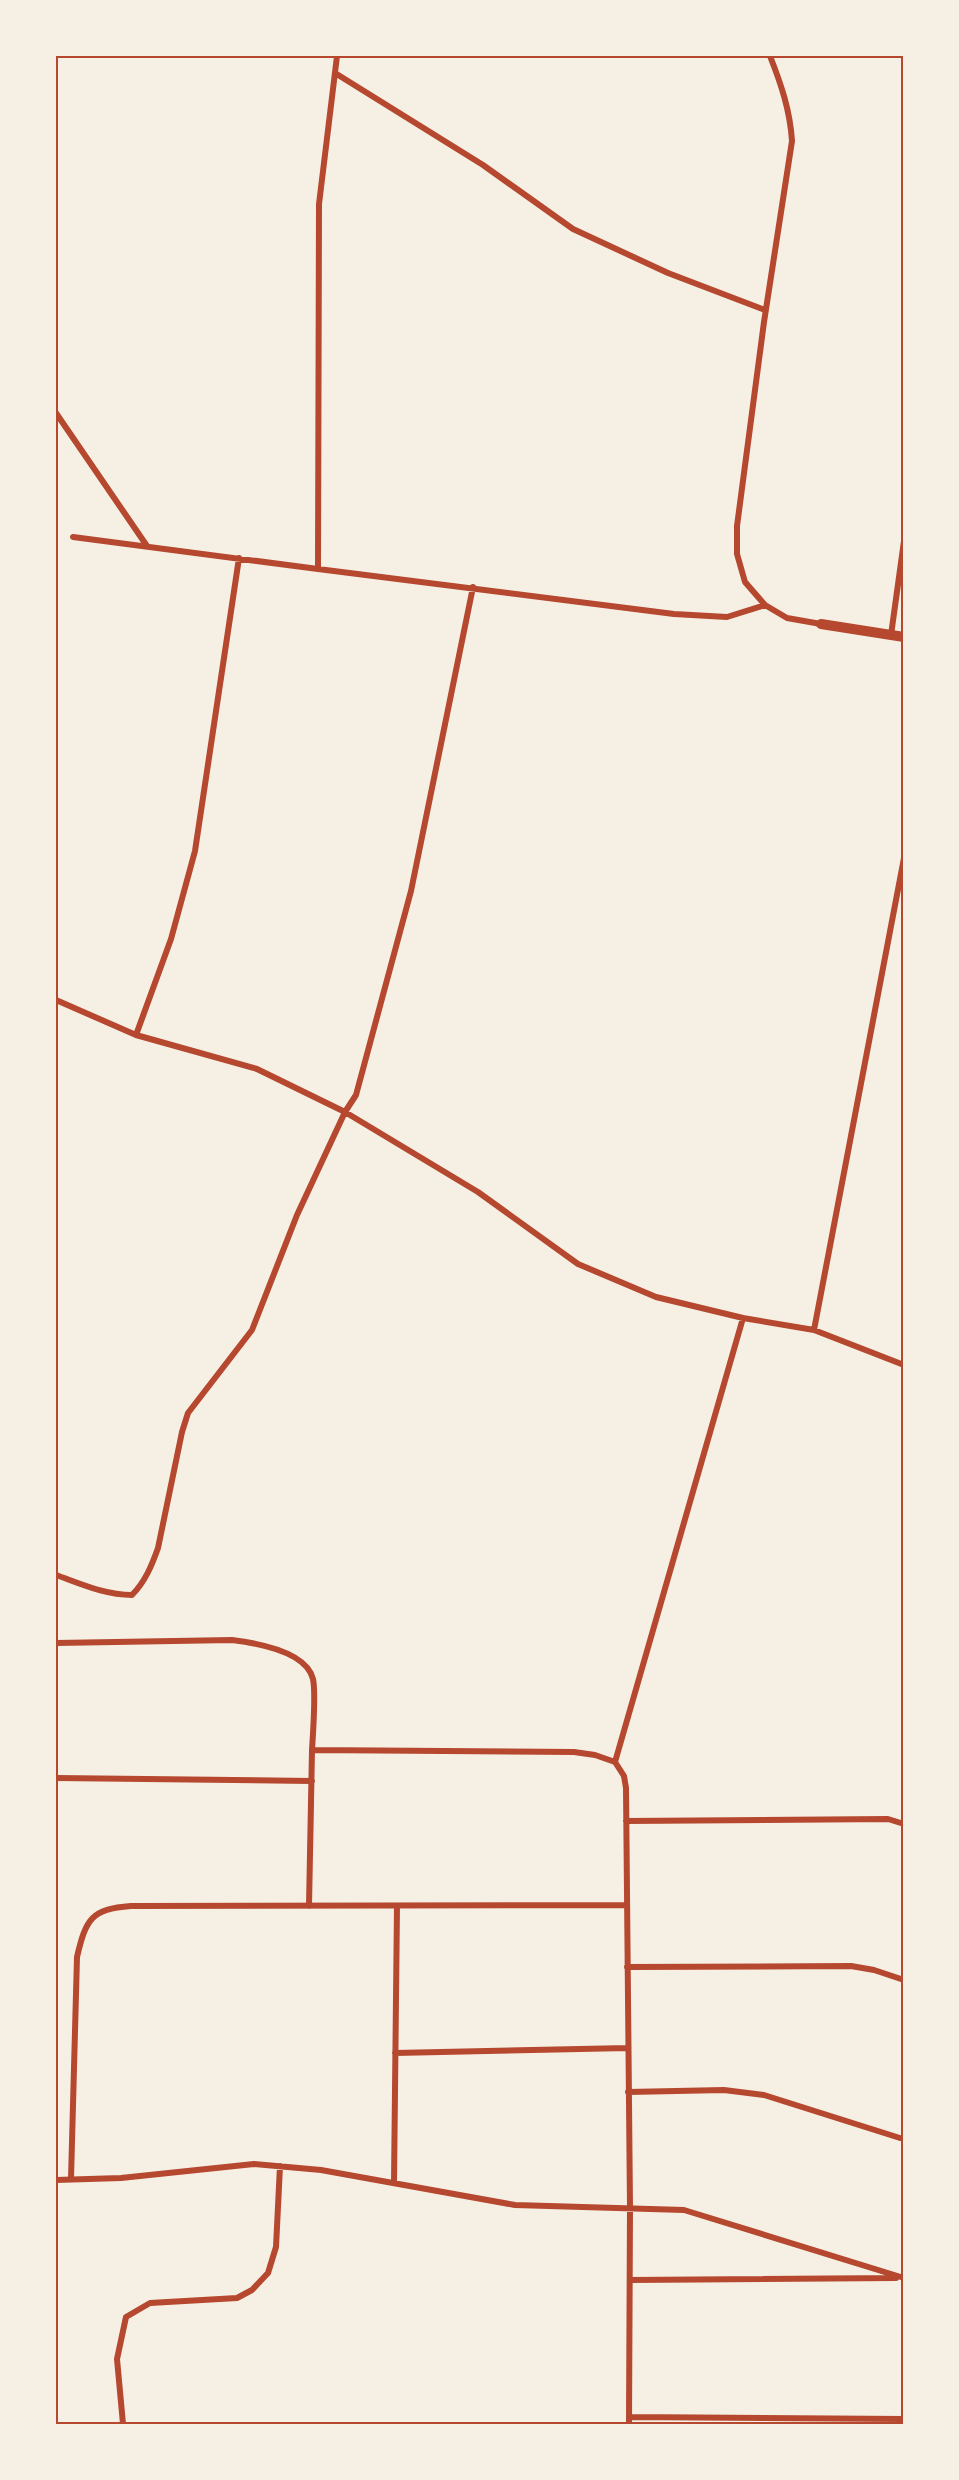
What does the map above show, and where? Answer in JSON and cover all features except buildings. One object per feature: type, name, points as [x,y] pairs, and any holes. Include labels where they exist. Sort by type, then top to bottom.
[{"type":"street","points":[[318,569],[319,204],[337,56]]},
{"type":"street","points":[[770,56],[789,108],[792,141],[765,310],[737,535],[737,554],[746,582],[765,605],[787,618],[903,637]]},
{"type":"street","points":[[335,73],[483,165],[573,229],[668,273],[765,310]]},
{"type":"street","points":[[56,413],[147,546]]},
{"type":"street","points":[[74,537],[675,614],[727,617],[765,605]]},
{"type":"street","points":[[891,634],[903,542]]},
{"type":"street","points":[[136,1035],[171,939],[195,851],[239,558]]},
{"type":"street","points":[[56,1575],[99,1591],[117,1595],[132,1595],[140,1588],[158,1548],[182,1432],[189,1413],[252,1330],[297,1215],[345,1112],[357,1095],[411,891],[472,587]]},
{"type":"street","points":[[814,1330],[903,858]]},
{"type":"street","points":[[56,1000],[136,1035],[257,1069],[345,1112],[478,1192],[578,1264],[656,1297],[742,1318],[814,1330],[903,1365]]},
{"type":"street","points":[[615,1762],[742,1318]]},
{"type":"street","points":[[56,1643],[232,1640],[259,1643],[306,1665],[313,1680],[309,1906]]},
{"type":"street","points":[[312,1750],[574,1752],[595,1755],[615,1762],[624,1776],[626,1821],[630,2207],[629,2421],[903,2419]]},
{"type":"street","points":[[56,1778],[312,1781]]},
{"type":"street","points":[[626,1821],[888,1819],[903,1824]]},
{"type":"street","points":[[71,2179],[77,1957],[82,1935],[93,1917],[108,1907],[131,1905],[626,1905]]},
{"type":"street","points":[[394,2183],[397,1906]]},
{"type":"street","points":[[627,1967],[851,1966],[874,1970],[903,1980]]},
{"type":"street","points":[[395,2053],[628,2048]]},
{"type":"street","points":[[628,2092],[724,2090],[764,2095],[900,2138]]},
{"type":"street","points":[[56,2180],[121,2178],[254,2164],[321,2170],[515,2205],[684,2210],[903,2278]]},
{"type":"street","points":[[123,2424],[117,2360],[126,2317],[150,2303],[237,2298],[252,2290],[268,2273],[276,2247],[280,2166]]},
{"type":"street","points":[[630,2280],[903,2278]]}]
